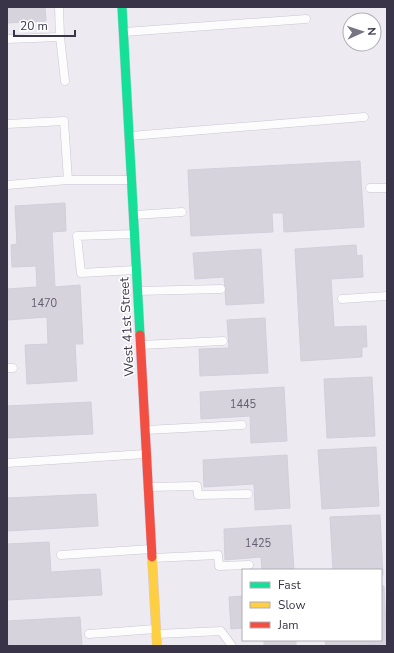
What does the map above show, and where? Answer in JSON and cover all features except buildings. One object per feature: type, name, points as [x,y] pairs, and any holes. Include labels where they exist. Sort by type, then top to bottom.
[{"type":"street","name":"West 41st Street","points":[[122,7],[156,646]]},
{"type":"lane","points":[[59,7],[60,37],[65,81]]},
{"type":"lane","points":[[124,32],[306,19]]},
{"type":"lane","points":[[7,39],[60,37]]},
{"type":"lane","points":[[129,136],[364,117]]},
{"type":"lane","points":[[7,124],[64,121],[68,180]]},
{"type":"lane","points":[[7,185],[68,180],[131,180]]},
{"type":"lane","points":[[370,188],[387,188]]},
{"type":"lane","points":[[134,215],[182,212]]},
{"type":"lane","points":[[135,234],[77,236],[81,273],[136,270]]},
{"type":"lane","points":[[138,291],[221,289]]},
{"type":"lane","points":[[342,299],[387,296]]},
{"type":"lane","points":[[140,346],[223,341]]},
{"type":"lane","points":[[145,430],[242,426]]},
{"type":"lane","points":[[7,463],[146,454]]},
{"type":"lane","points":[[148,487],[197,486],[198,496],[248,494]]},
{"type":"lane","points":[[61,554],[218,555],[219,566],[249,565]]},
{"type":"lane","points":[[90,634],[156,631],[221,631],[232,646]]},
{"type":"traffic: fast","points":[[122,7],[140,335]]},
{"type":"traffic: slow","points":[[152,557],[157,646]]},
{"type":"traffic: jam","points":[[140,335],[152,557]]}]
